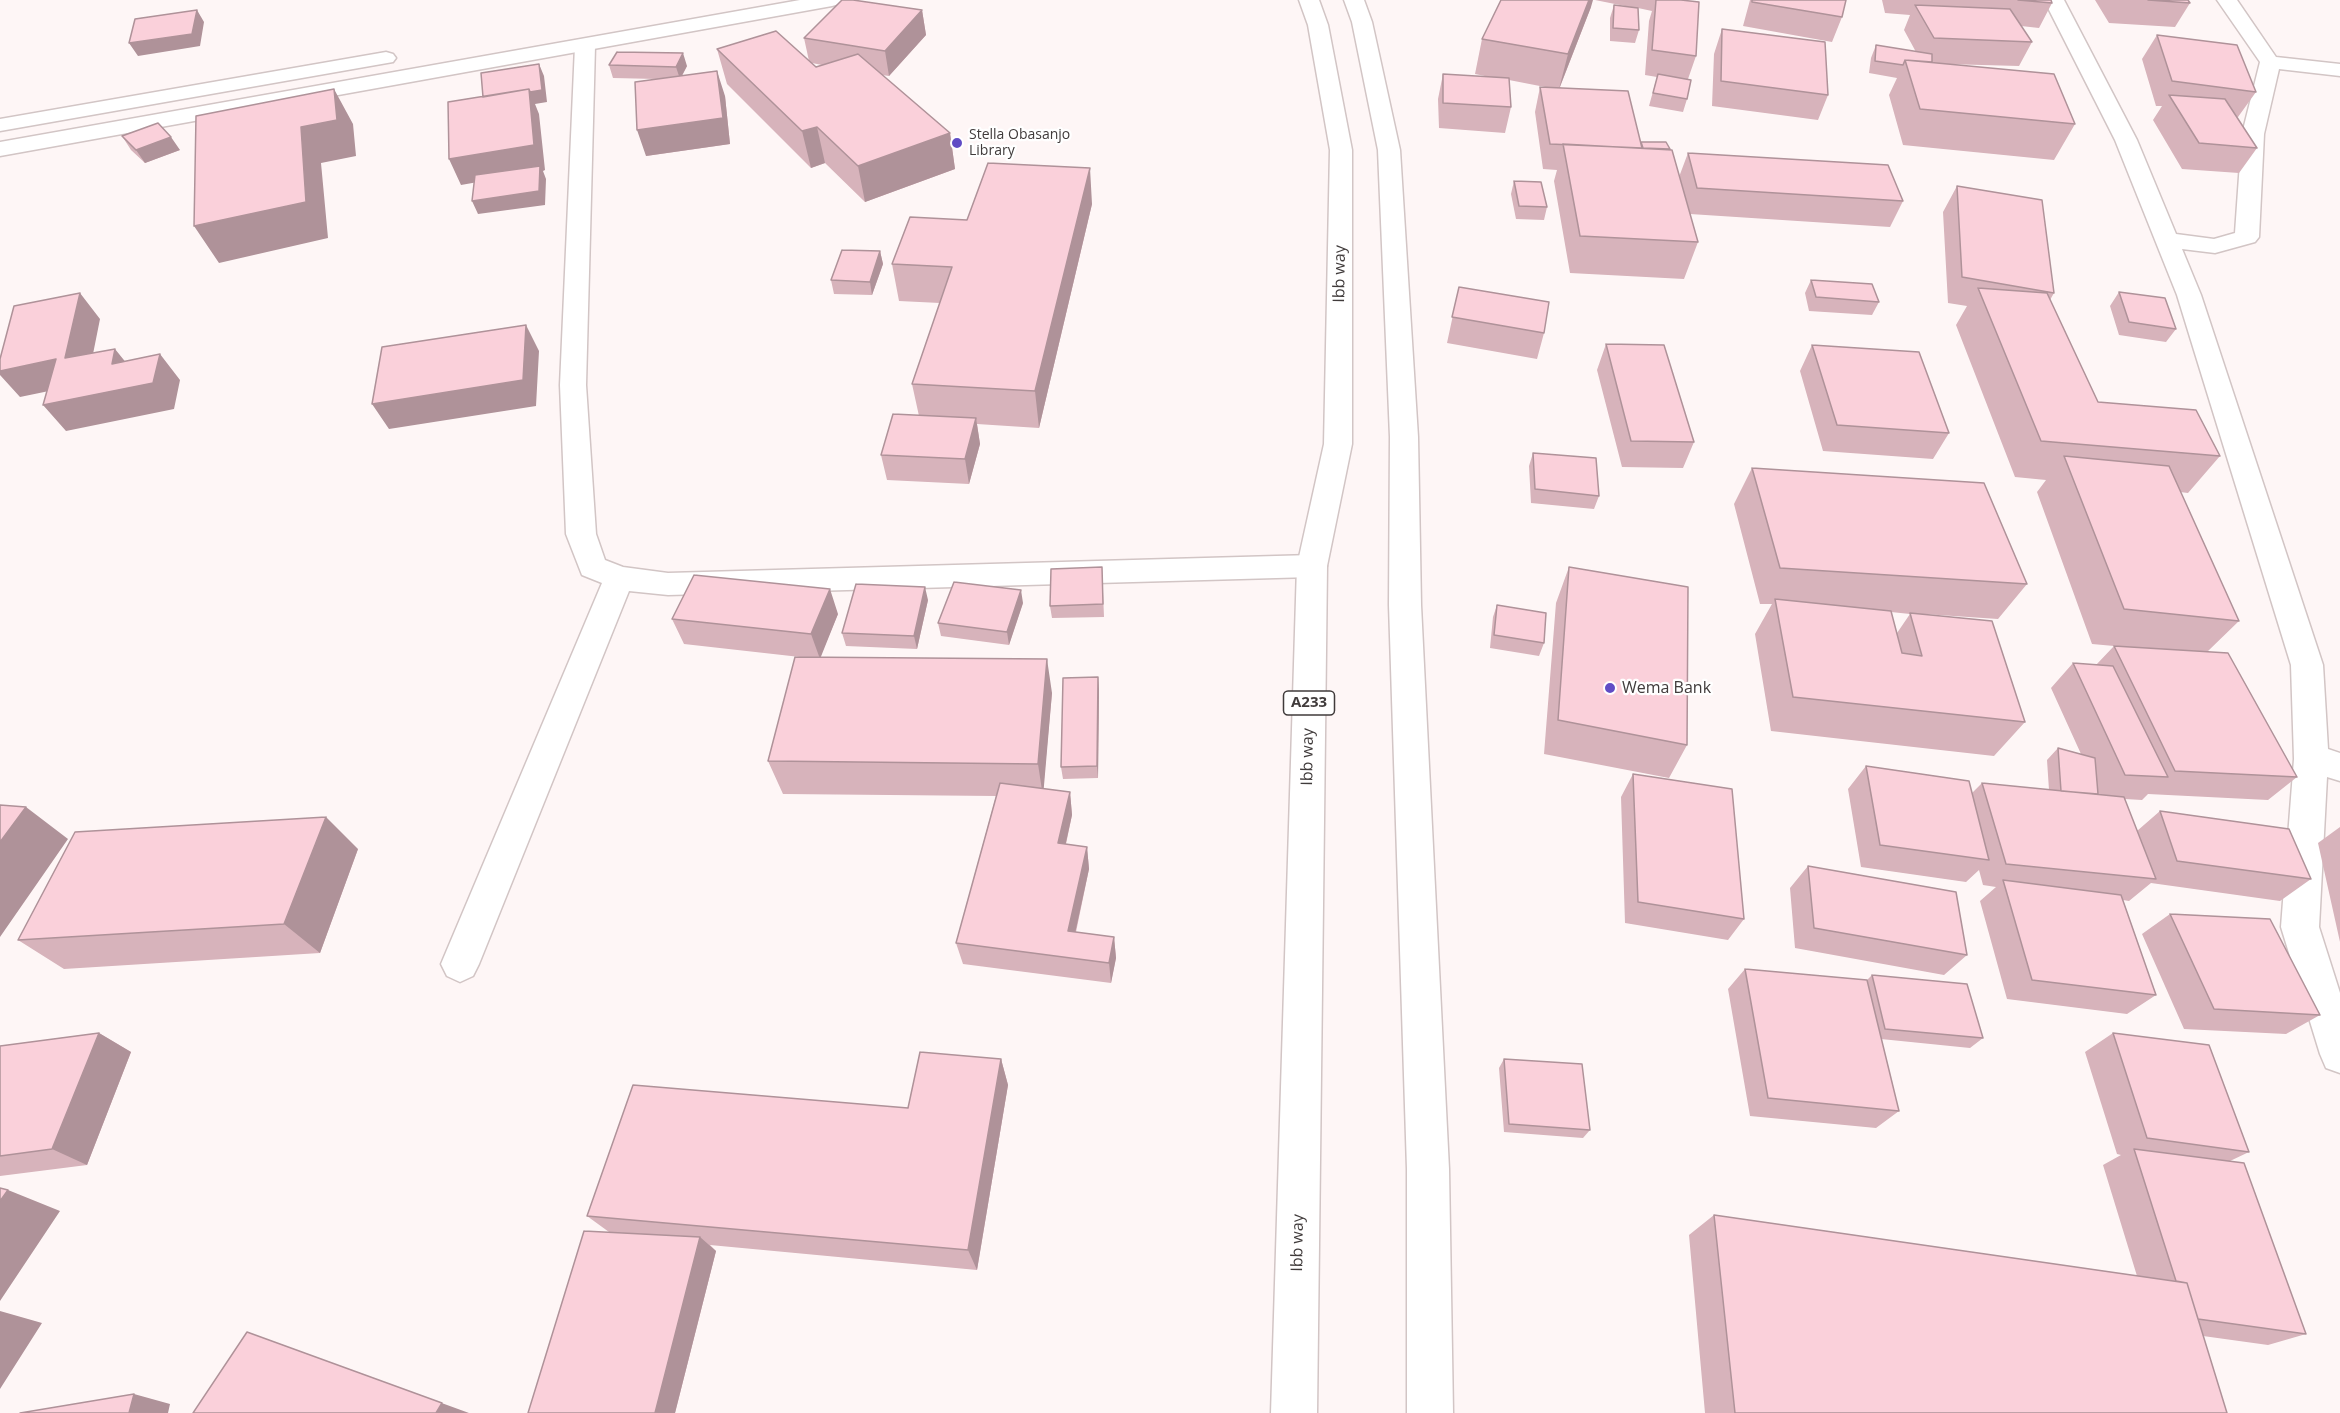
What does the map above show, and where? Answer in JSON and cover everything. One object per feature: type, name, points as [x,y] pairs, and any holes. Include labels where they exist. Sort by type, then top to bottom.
[{"type":"main road","points":[[0,149],[832,0]]},
{"type":"main road","name":"Ibb way","points":[[1294,1413],[1312,566],[1338,444],[1341,150],[1318,25],[1309,0]]},
{"type":"main road","points":[[1354,0],[1362,22],[1389,150],[1404,437],[1405,605],[1428,1168],[1430,1413]]},
{"type":"main road","points":[[2054,0],[2126,140],[2189,296],[2307,665],[2326,763],[2300,927],[2340,1054]]},
{"type":"main road","points":[[2167,240],[2215,246],[2247,237],[2253,134],[2270,63],[2227,0]]},
{"type":"main road","points":[[585,46],[573,385],[580,534],[593,567],[619,578],[668,584],[1312,566]]},
{"type":"main road","points":[[0,124],[400,56]]},
{"type":"main road","points":[[2270,63],[2340,70]]},
{"type":"main road","points":[[460,964],[619,578]]},
{"type":"building","points":[[842,0],[922,10],[885,51],[804,38]]},
{"type":"building","points":[[1501,0],[1589,0],[1568,54],[1482,39]]},
{"type":"building","points":[[1656,0],[1699,2],[1696,56],[1652,50]]},
{"type":"building","points":[[1752,0],[1846,0],[1842,17],[1752,2]]},
{"type":"building","points":[[2018,0],[2051,0],[2052,3]]},
{"type":"building","points":[[2148,0],[2188,0],[2190,3]]},
{"type":"building","points":[[1614,5],[1638,8],[1639,30],[1613,28]]},
{"type":"building","points":[[1915,5],[2010,9],[2032,42],[1934,38]]},
{"type":"building","points":[[197,10],[192,34],[129,43],[135,19]]},
{"type":"building","points":[[1722,29],[1825,42],[1828,95],[1721,81]]},
{"type":"building","points":[[776,31],[816,67],[858,54],[950,133],[858,166],[817,127],[802,131],[717,49]]},
{"type":"building","points":[[2157,35],[2237,45],[2256,92],[2172,81]]},
{"type":"building","points":[[1876,45],[1932,54],[1932,62],[1905,60],[1903,65],[1875,61]]},
{"type":"building","points":[[617,52],[683,53],[676,67],[609,65]]},
{"type":"building","points":[[1905,60],[2054,74],[2075,124],[1920,109]]},
{"type":"building","points":[[539,64],[542,90],[530,92],[529,89],[483,97],[481,73]]},
{"type":"building","points":[[717,71],[723,118],[637,130],[635,82]]},
{"type":"building","points":[[1443,74],[1509,78],[1511,107],[1443,103]]},
{"type":"building","points":[[1658,74],[1691,80],[1687,99],[1653,93]]},
{"type":"building","points":[[1540,87],[1628,91],[1642,148],[1550,144]]},
{"type":"building","points":[[334,89],[337,120],[301,127],[306,202],[194,226],[196,116]]},
{"type":"building","points":[[529,89],[534,145],[449,159],[448,102]]},
{"type":"building","points":[[2169,95],[2225,99],[2257,148],[2199,143]]},
{"type":"building","points":[[158,123],[171,137],[136,150],[122,136]]},
{"type":"building","points":[[1641,142],[1666,142],[1670,149],[1643,148]]},
{"type":"building","points":[[1563,144],[1672,150],[1698,242],[1580,236]]},
{"type":"building","points":[[1688,153],[1888,165],[1903,201],[1697,188]]},
{"type":"building","points":[[988,163],[1090,168],[1035,391],[912,384],[952,267],[892,264],[910,217],[967,220]]},
{"type":"building","points":[[540,166],[539,191],[472,201],[475,175]]},
{"type":"building","points":[[1514,181],[1541,182],[1547,207],[1519,206]]},
{"type":"building","points":[[1957,186],[2042,200],[2054,293],[1962,277]]},
{"type":"building","points":[[842,250],[880,251],[870,282],[831,280]]},
{"type":"building","points":[[1811,280],[1872,284],[1879,302],[1816,297]]},
{"type":"building","points":[[1459,287],[1549,302],[1544,333],[1452,317]]},
{"type":"building","points":[[1978,288],[2047,293],[2098,402],[2196,410],[2220,456],[2041,441]]},
{"type":"building","points":[[2119,292],[2165,298],[2176,329],[2129,322]]},
{"type":"building","points":[[80,293],[65,358],[115,349],[112,364],[160,354],[153,383],[43,405],[56,359],[0,371],[0,359],[14,306]]},
{"type":"building","points":[[526,325],[523,380],[372,404],[382,347]]},
{"type":"building","points":[[1606,344],[1664,345],[1694,442],[1631,441]]},
{"type":"building","points":[[1812,345],[1919,352],[1949,433],[1837,425]]},
{"type":"building","points":[[893,414],[976,418],[965,459],[881,455]]},
{"type":"building","points":[[1533,453],[1596,458],[1599,496],[1535,489]]},
{"type":"building","points":[[2064,456],[2169,466],[2239,621],[2124,609]]},
{"type":"building","points":[[1752,468],[1984,483],[2027,584],[1780,568]]},
{"type":"building","points":[[1102,567],[1103,604],[1050,606],[1051,569]]},
{"type":"building","name":"Wema Bank","points":[[1569,567],[1688,587],[1687,745],[1558,720]]},
{"type":"building","points":[[694,575],[830,589],[811,634],[672,619]]},
{"type":"building","points":[[954,582],[1021,590],[1007,632],[938,623]]},
{"type":"building","points":[[856,584],[925,587],[914,636],[842,633]]},
{"type":"building","points":[[1775,599],[1891,611],[1902,653],[1922,656],[1910,613],[1992,621],[2025,722],[1793,697]]},
{"type":"building","points":[[1497,605],[1546,613],[1544,643],[1494,635]]},
{"type":"building","points":[[2114,646],[2228,653],[2297,777],[2175,771]]},
{"type":"building","points":[[795,657],[1047,659],[1038,764],[768,761]]},
{"type":"building","points":[[2073,663],[2113,666],[2168,777],[2125,775]]},
{"type":"building","points":[[1098,677],[1097,766],[1061,767],[1063,678]]},
{"type":"building","points":[[2058,748],[2095,758],[2098,794],[2061,791]]},
{"type":"building","points":[[1866,766],[1969,781],[1989,860],[1880,845]]},
{"type":"building","points":[[1633,774],[1732,789],[1744,919],[1638,902]]},
{"type":"building","points":[[1000,783],[1070,792],[1058,843],[1087,847],[1068,931],[1114,937],[1109,963],[956,943]]},
{"type":"building","points":[[1982,783],[2124,797],[2156,879],[2006,864]]},
{"type":"building","points":[[0,805],[26,807],[0,842]]},
{"type":"building","points":[[2160,811],[2289,829],[2311,879],[2177,861]]},
{"type":"building","points":[[326,817],[284,924],[18,940],[75,832]]},
{"type":"building","points":[[1808,866],[1956,892],[1967,955],[1814,928]]},
{"type":"building","points":[[2003,880],[2121,895],[2156,995],[2032,980]]},
{"type":"building","points":[[2170,914],[2270,919],[2320,1015],[2214,1009]]},
{"type":"building","points":[[1745,969],[1867,980],[1899,1111],[1768,1098]]},
{"type":"building","points":[[1872,975],[1967,984],[1983,1038],[1885,1029]]},
{"type":"building","points":[[99,1033],[52,1149],[0,1156],[0,1046]]},
{"type":"building","points":[[2113,1033],[2209,1045],[2249,1152],[2147,1138]]},
{"type":"building","points":[[920,1052],[1001,1059],[968,1250],[587,1216],[633,1085],[908,1108]]},
{"type":"building","points":[[1504,1059],[1582,1064],[1590,1130],[1509,1124]]},
{"type":"building","points":[[2134,1149],[2244,1163],[2306,1334],[2198,1319],[2187,1283],[2176,1281]]},
{"type":"building","points":[[0,1188],[8,1190],[0,1201]]},
{"type":"building","points":[[1714,1215],[2187,1283],[2227,1413],[1735,1413]]},
{"type":"building","points":[[584,1231],[700,1237],[655,1413],[528,1413]]},
{"type":"building","points":[[247,1332],[442,1403],[436,1413],[193,1413]]},
{"type":"building","points":[[134,1394],[129,1413],[20,1413]]},
{"type":"place","name":"Stella Obasanjo Library","points":[[957,143]]},
{"type":"place","name":"Wema Bank","points":[[1610,688]]}]
